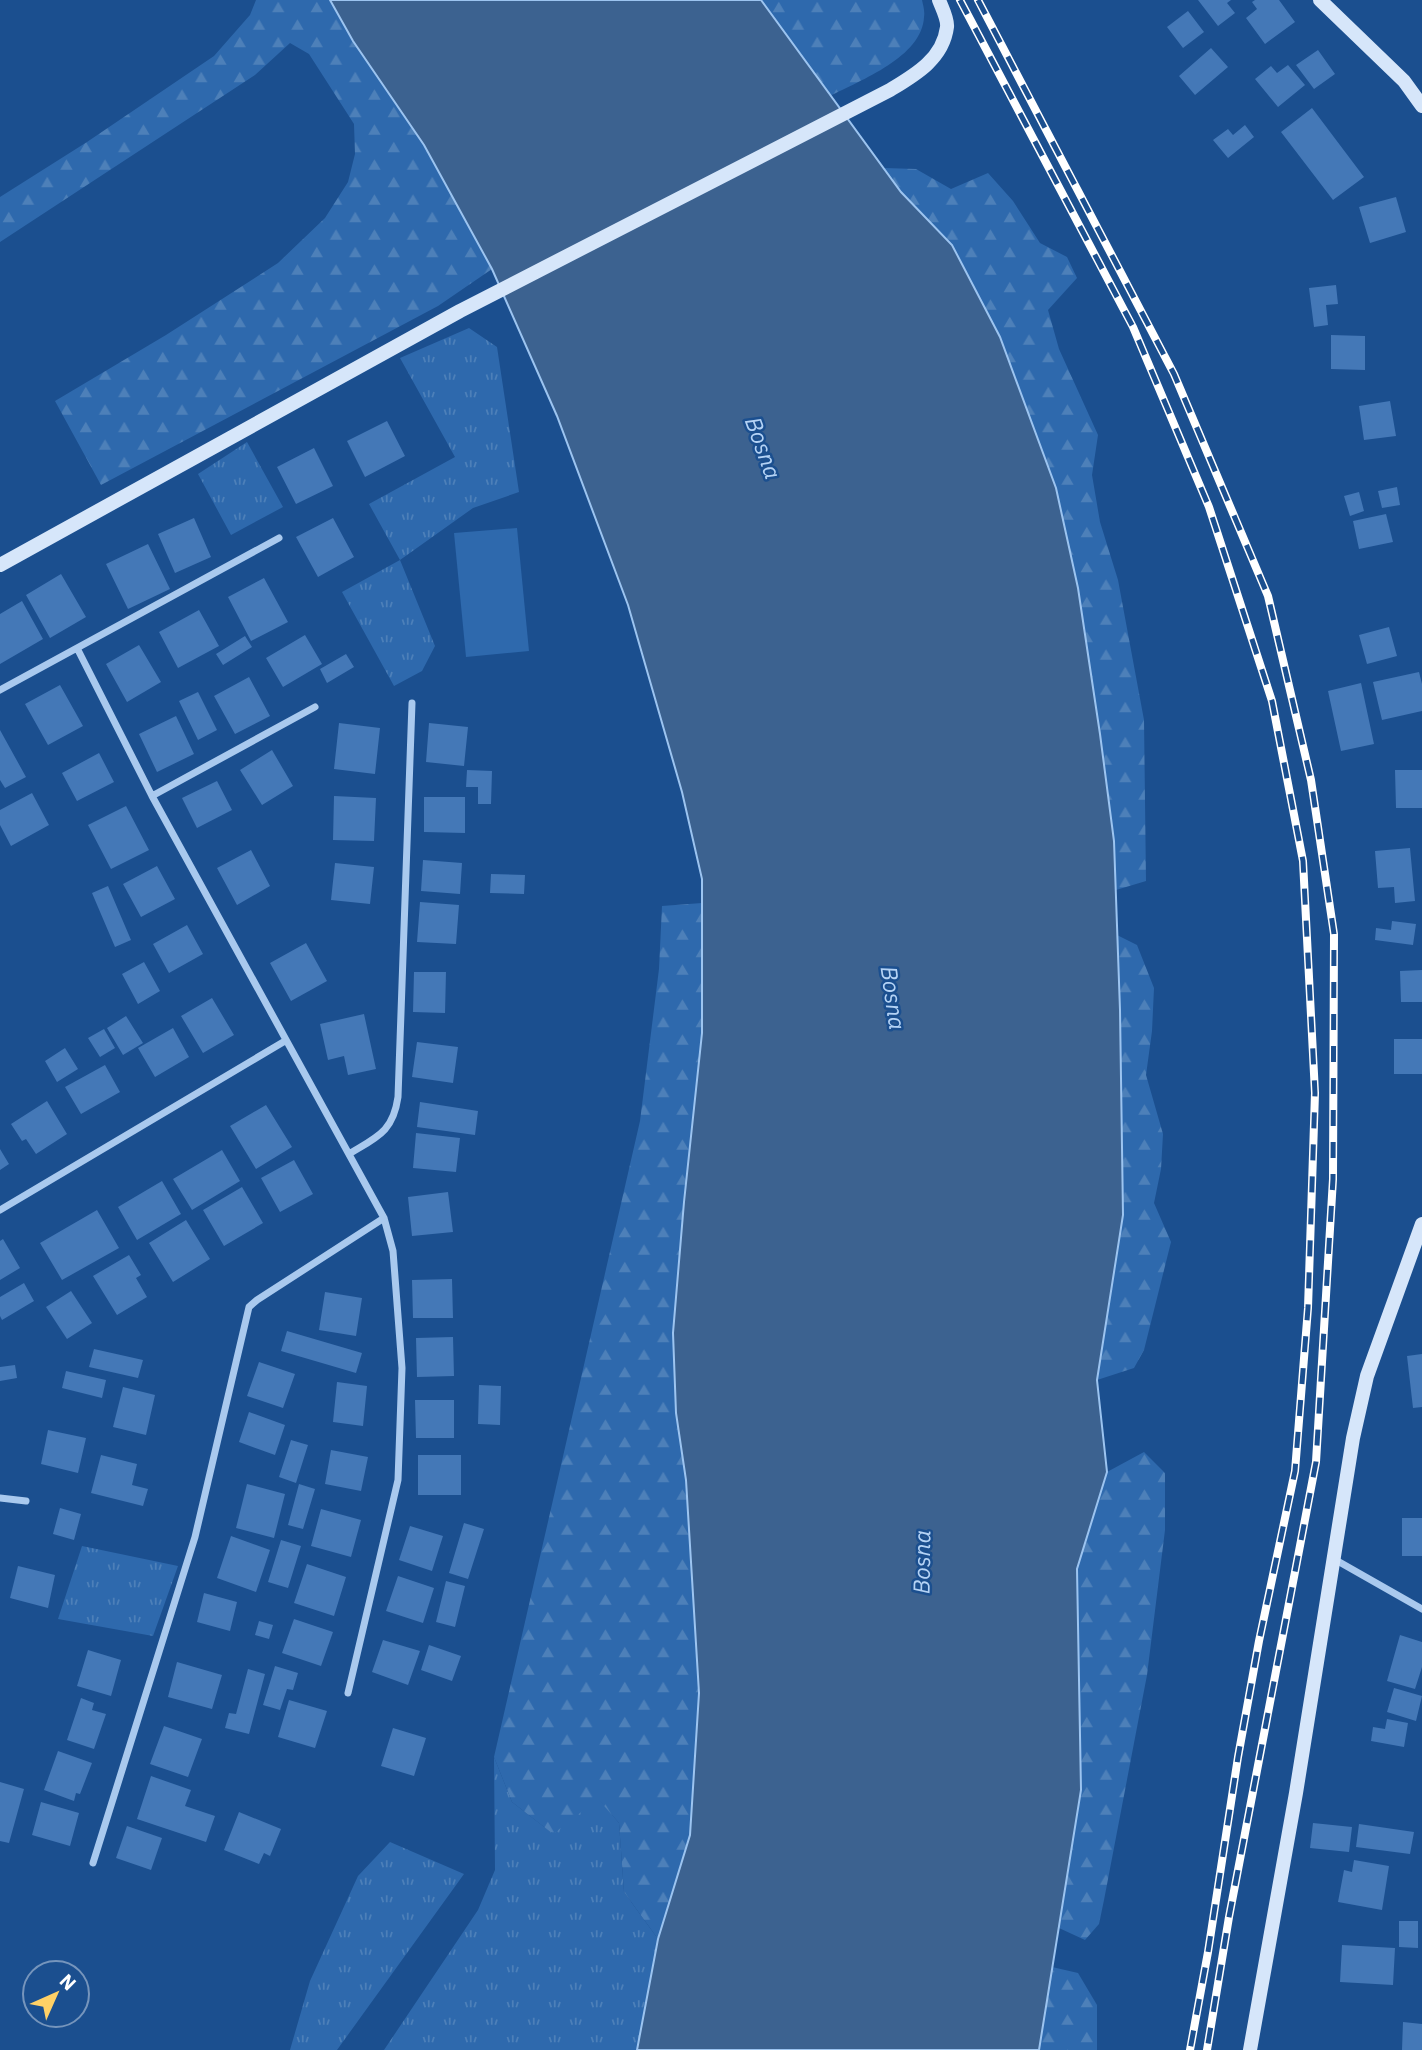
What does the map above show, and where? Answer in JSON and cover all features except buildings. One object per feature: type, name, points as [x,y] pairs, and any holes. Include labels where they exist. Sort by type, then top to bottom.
[{"type":"street","points":[[0,565],[460,311],[917,74],[938,53],[947,25],[940,0]]},
{"type":"street","points":[[1320,0],[1404,81],[1422,106]]},
{"type":"street","points":[[0,690],[279,538]]},
{"type":"street","points":[[77,648],[152,796],[384,1218],[393,1251],[402,1368],[398,1480],[348,1693]]},
{"type":"street","points":[[349,1154],[386,1129],[392,1121],[398,1097],[412,703]]},
{"type":"street","points":[[152,796],[315,707]]},
{"type":"street","points":[[0,1210],[285,1041]]},
{"type":"street","points":[[93,1863],[195,1537],[249,1307],[384,1218]]},
{"type":"street","points":[[1250,2050],[1296,1793],[1353,1438],[1367,1377],[1422,1224]]},
{"type":"street","points":[[0,1498],[26,1500]]},
{"type":"street","points":[[1334,1559],[1422,1609]]},
{"type":"green space","points":[[256,0],[330,0],[353,41],[424,145],[492,269],[438,306],[101,485],[55,401],[166,335],[278,263],[325,218],[348,182],[355,154],[354,124],[309,54],[290,43],[255,75],[0,242],[0,197],[214,56],[250,15]]},
{"type":"green space","points":[[761,0],[922,0],[924,15],[921,31],[902,55],[873,75],[830,96]]},
{"type":"green space","points":[[884,168],[916,169],[951,189],[988,173],[1013,201],[1040,243],[1067,257],[1077,278],[1048,310],[1059,349],[1098,435],[1092,475],[1100,522],[1118,580],[1144,720],[1146,881],[1116,890],[1114,841],[1100,734],[1078,588],[1056,488],[1000,337],[952,245],[901,192]]},
{"type":"green space","points":[[469,328],[497,347],[519,492],[473,508],[400,560],[369,504],[455,457],[400,358]]},
{"type":"green space","points":[[247,442],[283,507],[231,535],[198,474]]},
{"type":"green space","points":[[517,528],[529,651],[466,657],[454,533]]},
{"type":"green space","points":[[400,560],[435,646],[422,671],[394,686],[342,592]]},
{"type":"green space","points":[[702,903],[702,1033],[673,1333],[676,1413],[686,1480],[699,1693],[690,1835],[658,1939],[624,1892],[619,1823],[598,1799],[553,1834],[512,1802],[494,1757],[640,1121],[659,969],[662,906]]},
{"type":"green space","points":[[1117,935],[1137,945],[1154,988],[1146,1075],[1163,1134],[1161,1169],[1154,1203],[1171,1242],[1144,1350],[1134,1368],[1097,1380],[1123,1215]]},
{"type":"green space","points":[[1144,1452],[1165,1473],[1165,1530],[1147,1675],[1104,1900],[1099,1924],[1085,1940],[1059,1928],[1081,1790],[1077,1569],[1107,1472]]},
{"type":"green space","points":[[82,1546],[178,1566],[153,1636],[58,1619]]},
{"type":"green space","points":[[494,1757],[512,1802],[552,1833],[598,1798],[619,1823],[624,1892],[658,1939],[637,2050],[384,2050],[478,1910],[495,1870]]},
{"type":"green space","points":[[390,1842],[464,1874],[337,2050],[290,2050],[310,1981],[358,1876]]},
{"type":"green space","points":[[1052,1967],[1078,1973],[1097,2005],[1097,2050],[1039,2050]]},
{"type":"water","name":"Bosna","points":[[330,0],[761,0],[901,192],[952,245],[1000,337],[1056,488],[1078,588],[1114,841],[1123,1215],[1097,1380],[1107,1472],[1077,1569],[1081,1790],[1039,2050],[637,2050],[658,1939],[690,1835],[699,1693],[686,1480],[676,1413],[673,1333],[702,1033],[702,879],[682,792],[628,605],[557,416],[492,269],[424,145],[353,41]]},
{"type":"railway","points":[[960,0],[1133,327],[1209,507],[1272,701],[1303,861],[1315,1093],[1308,1308],[1295,1471],[1259,1641],[1190,2050]]},
{"type":"railway","points":[[978,0],[1174,374],[1268,596],[1311,780],[1334,934],[1333,1179],[1316,1462],[1229,1917],[1207,2050]]}]
